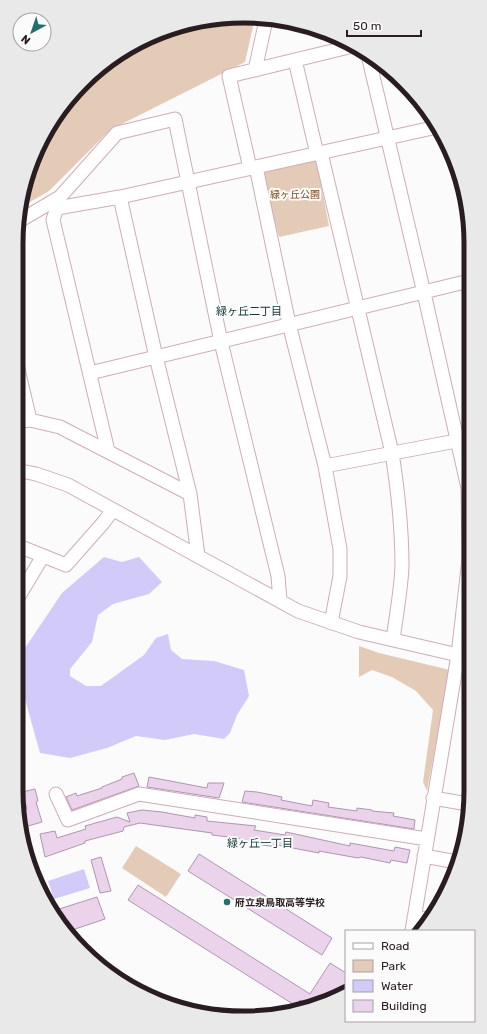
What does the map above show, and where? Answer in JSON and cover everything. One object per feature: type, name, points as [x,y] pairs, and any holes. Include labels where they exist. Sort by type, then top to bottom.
[{"type":"street","points":[[254,70],[265,24]]},
{"type":"street","points":[[331,623],[340,576],[340,549],[325,466],[288,324],[253,168],[229,76],[345,48]]},
{"type":"street","points":[[296,60],[392,453],[398,488],[402,533],[402,568],[393,640]]},
{"type":"street","points":[[370,63],[386,138],[424,293],[464,472]]},
{"type":"street","points":[[108,451],[53,220],[59,202],[117,134],[175,119],[221,342],[278,576],[280,601]]},
{"type":"street","points":[[25,218],[59,202],[120,196],[431,128]]},
{"type":"street","points":[[120,196],[156,357],[190,494],[198,556]]},
{"type":"street","points":[[90,373],[221,342],[288,324],[464,283]]},
{"type":"street","points":[[23,390],[30,420]]},
{"type":"street","points":[[23,421],[30,420],[60,427],[190,494]]},
{"type":"street","points":[[325,466],[456,441]]},
{"type":"street","points":[[23,471],[36,474],[68,485],[298,611],[359,632],[464,657],[433,798],[412,930]]},
{"type":"street","points":[[23,546],[66,565],[113,510]]},
{"type":"street","points":[[23,589],[43,556]]},
{"type":"street","points":[[56,794],[68,820],[139,794],[427,838]]},
{"type":"street","points":[[433,798],[464,803]]},
{"type":"street","points":[[424,856],[452,861]]},
{"type":"street","points":[[414,917],[423,918]]},
{"type":"green space","points":[[229,23],[254,23],[245,62],[110,130],[49,191],[26,204],[40,159],[53,133],[60,121],[78,98],[98,78],[121,60],[133,53],[173,35],[200,27]]},
{"type":"green space","name":"緑ヶ丘公園","points":[[312,159],[317,163],[329,226],[279,237],[262,176],[266,171]]},
{"type":"green space","points":[[359,646],[379,653],[450,670],[427,791],[423,782],[433,710],[416,691],[392,677],[372,670],[359,677]]},
{"type":"green space","points":[[136,846],[181,874],[166,897],[122,868]]},
{"type":"water","points":[[104,557],[122,562],[139,557],[162,582],[149,594],[113,604],[98,615],[92,642],[70,669],[70,676],[86,686],[101,686],[144,655],[156,638],[168,634],[171,650],[182,659],[214,661],[244,670],[249,696],[237,715],[230,733],[224,739],[194,734],[165,740],[136,736],[107,748],[70,758],[40,753],[23,692],[23,654],[25,648],[62,593]]},
{"type":"water","points":[[84,869],[90,888],[54,899],[48,881]]},
{"type":"building","points":[[134,773],[139,786],[72,810],[66,797],[76,793],[77,796],[102,788],[122,779],[122,777]]},
{"type":"building","points":[[149,777],[207,788],[208,783],[224,783],[219,798],[147,787]]},
{"type":"building","points":[[35,789],[38,801],[36,802],[42,822],[28,826],[24,814],[24,810],[27,809],[23,792]]},
{"type":"building","points":[[245,791],[282,797],[281,800],[312,806],[313,800],[329,803],[328,807],[357,811],[357,808],[394,813],[393,816],[415,820],[414,829],[242,802]]},
{"type":"building","points":[[142,810],[195,818],[195,815],[207,817],[207,821],[256,826],[254,830],[285,835],[286,832],[350,846],[350,843],[394,851],[395,847],[410,850],[407,863],[391,860],[390,863],[361,857],[358,858],[319,851],[319,853],[277,845],[277,847],[262,845],[237,838],[212,835],[212,833],[140,823],[124,827],[123,831],[85,841],[85,843],[45,857],[40,834],[55,831],[57,838],[86,829],[85,826],[117,817],[130,822],[127,813]]},
{"type":"building","points":[[199,854],[332,938],[322,955],[188,871]]},
{"type":"building","points":[[101,857],[111,891],[100,893],[91,860]]},
{"type":"building","points":[[138,885],[310,994],[330,963],[345,972],[345,986],[314,999],[303,1002],[300,1000],[297,1004],[294,1005],[128,900]]},
{"type":"building","points":[[97,897],[105,919],[73,930],[58,909]]},
{"type":"place","name":"府立泉鳥取高等学校","points":[[227,902]]},
{"type":"district","name":"緑ヶ丘二丁目","points":[[249,311]]},
{"type":"district","name":"緑ヶ丘一丁目","points":[[260,843]]}]
